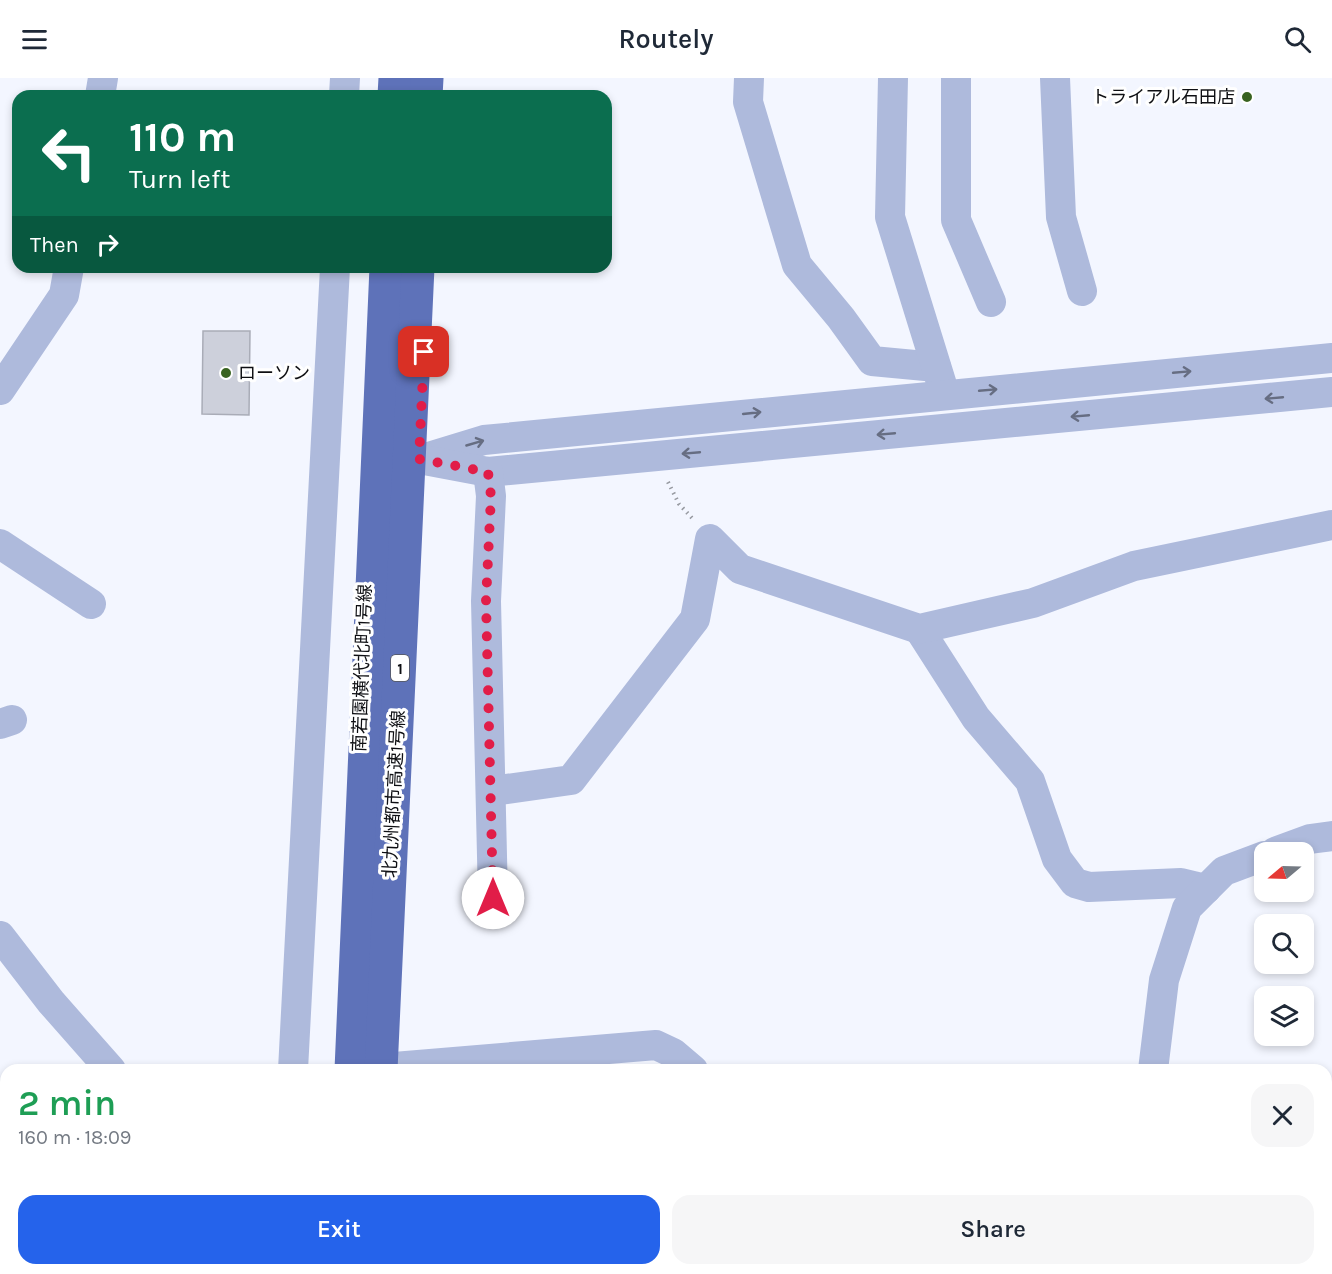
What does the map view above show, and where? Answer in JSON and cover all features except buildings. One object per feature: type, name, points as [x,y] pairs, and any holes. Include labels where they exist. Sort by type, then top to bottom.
[{"type":"highway","name":"北九州都市高速1号線","points":[[351,1064],[386,273]]},
{"type":"highway","name":"北九州都市高速1号線","points":[[386,1064],[418,273]]},
{"type":"street","points":[[749,78],[748,102],[797,265],[841,318],[872,361],[940,380]]},
{"type":"street","points":[[892,78],[890,217],[940,380]]},
{"type":"street","points":[[956,78],[956,220],[991,302]]},
{"type":"street","points":[[1055,78],[1061,217],[1082,291]]},
{"type":"street","points":[[0,390],[64,295],[68,273]]},
{"type":"street","points":[[293,1064],[335,273]]},
{"type":"street","name":"南若園横代北町1号線","points":[[345,1064],[381,273]]},
{"type":"street","points":[[386,1064],[428,273]]},
{"type":"street","points":[[371,464],[419,459],[484,440],[940,380],[1332,358]]},
{"type":"street","points":[[419,459],[488,472],[1332,392]]},
{"type":"street","points":[[488,472],[491,496],[486,601],[493,898]]},
{"type":"street","points":[[710,539],[740,569],[919,629],[1033,603],[1134,566],[1332,525]]},
{"type":"street","points":[[492,791],[571,780],[695,619],[710,539]]},
{"type":"street","points":[[0,544],[91,604]]},
{"type":"street","points":[[919,629],[976,718],[1030,781],[1057,859],[1075,883],[1089,887],[1181,883],[1206,889]]},
{"type":"street","points":[[1302,842],[1332,836]]},
{"type":"street","points":[[1154,1064],[1164,980],[1187,908],[1224,871],[1254,860]]},
{"type":"street","points":[[0,936],[51,1002],[106,1064]]},
{"type":"street","points":[[433,1064],[656,1045],[673,1053],[686,1064]]},
{"type":"path","points":[[654,456],[679,504],[710,539]]},
{"type":"place","name":"トライアル石田店","points":[[1247,97]]},
{"type":"place","name":"ローソン","points":[[226,373]]},
{"type":"route","points":[[424,352],[419,459],[488,472],[491,496],[486,601],[493,898]]}]
